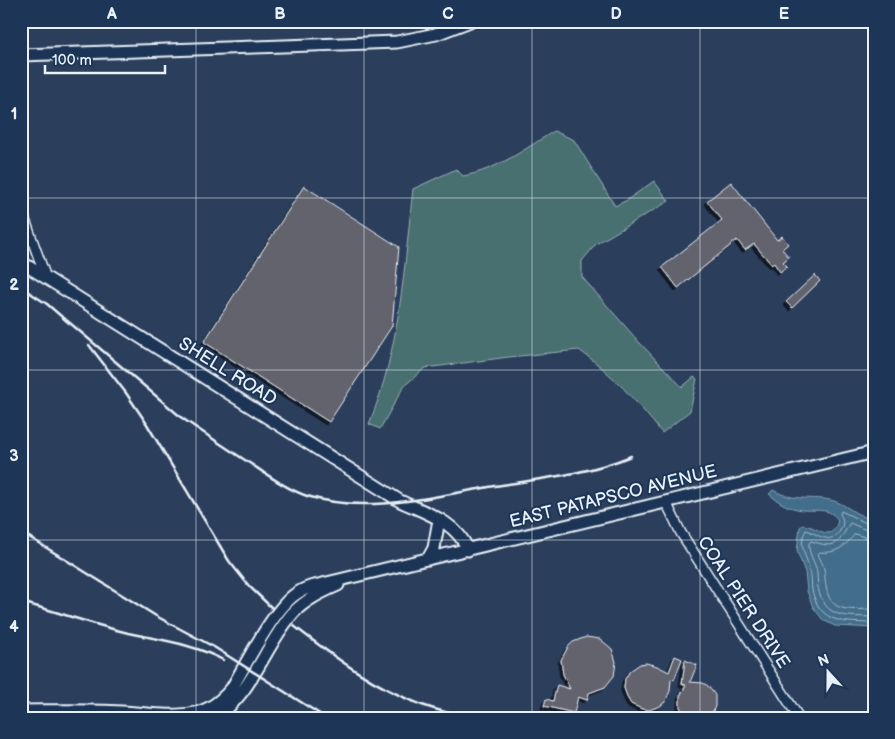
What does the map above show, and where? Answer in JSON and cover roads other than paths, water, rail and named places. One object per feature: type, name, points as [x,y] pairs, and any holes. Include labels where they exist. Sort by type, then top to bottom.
[{"type":"main road","points":[[21,54],[397,42],[436,34],[470,21]]},
{"type":"main road","name":"SHELL ROAD","points":[[21,262],[400,501],[425,511],[444,522],[464,540],[465,550]]},
{"type":"main road","name":"EAST PATAPSCO AVENUE","points":[[21,710],[178,715],[202,711],[218,702],[232,688],[273,620],[292,596],[301,590],[320,583],[361,575],[874,452]]},
{"type":"main road","name":"SHELL ROAD","points":[[416,508],[465,550]]},
{"type":"main road","points":[[428,559],[434,548],[438,525]]},
{"type":"main road","name":"EAST PATAPSCO AVENUE","points":[[214,718],[233,704],[241,694],[293,613],[317,594],[361,575]]},
{"type":"main road","points":[[144,718],[178,715]]},
{"type":"street","points":[[21,210],[46,278]]},
{"type":"street","name":"COAL PIER DRIVE","points":[[666,502],[682,533],[799,718]]},
{"type":"water","points":[[773,490],[797,498],[834,501],[858,514],[874,518],[874,628],[835,626],[823,620],[813,607],[807,591],[805,572],[797,551],[800,527],[803,525],[808,526],[828,533],[832,532],[838,520],[834,515],[825,511],[803,510],[785,505],[769,494]]},
{"type":"railway","points":[[21,287],[47,304],[69,323]]},
{"type":"railway","points":[[64,318],[182,418],[278,482],[307,496],[354,504],[401,502],[564,475],[598,467],[631,456]]},
{"type":"railway","points":[[89,345],[145,421],[229,561],[249,586],[272,608]]},
{"type":"railway","points":[[21,532],[156,616],[214,647],[326,718]]},
{"type":"railway","points":[[21,602],[128,633],[189,646],[223,660]]},
{"type":"railway","points":[[294,626],[339,660],[387,689],[422,705],[467,718]]},
{"type":"railway","points":[[460,715],[478,718]]}]
